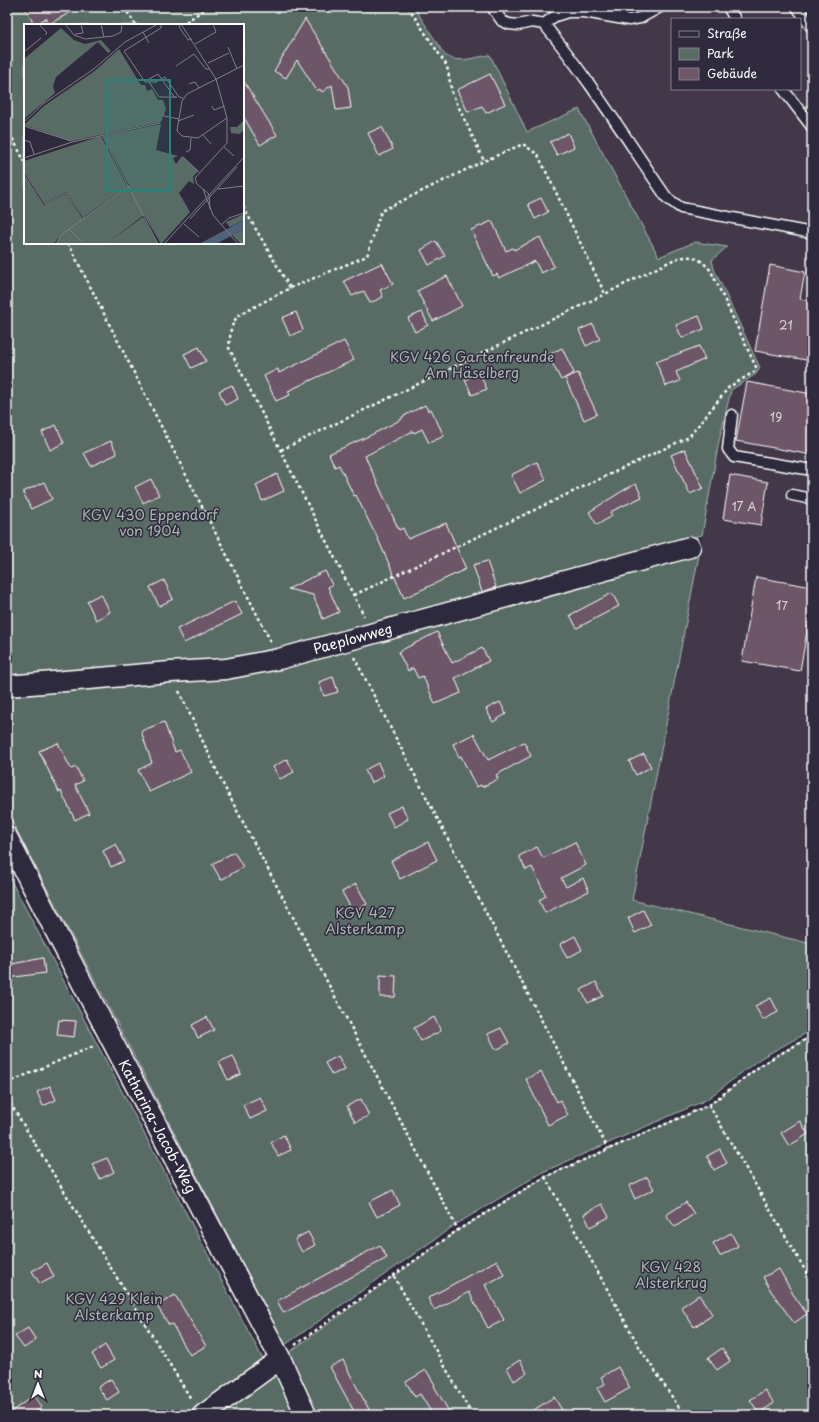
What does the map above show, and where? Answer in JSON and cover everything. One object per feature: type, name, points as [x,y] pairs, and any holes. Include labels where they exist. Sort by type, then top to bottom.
[{"type":"street","name":"Paeplowweg","points":[[7,686],[170,672],[226,669],[279,659],[690,547]]},
{"type":"street","name":"Katharina-Jacob-Weg","points":[[7,837],[111,1039],[280,1358],[306,1415]]},
{"type":"street","points":[[198,1408],[280,1358]]},
{"type":"lane","points":[[492,7],[502,21],[509,24],[518,25],[532,22],[544,24],[583,76],[667,198],[681,208],[812,233]]},
{"type":"lane","points":[[544,24],[555,16],[568,12],[584,12],[630,20],[640,18],[660,7]]},
{"type":"lane","points":[[728,7],[734,18]]},
{"type":"lane","points":[[797,7],[812,28]]},
{"type":"lane","points":[[784,90],[812,127]]},
{"type":"lane","points":[[732,415],[728,449],[734,457],[812,470]]},
{"type":"lane","points":[[792,495],[812,499]]},
{"type":"path","points":[[124,7],[135,24]]},
{"type":"path","points":[[182,24],[208,7]]},
{"type":"path","points":[[408,7],[447,66],[452,93],[484,161]]},
{"type":"path","points":[[7,128],[24,160]]},
{"type":"path","points":[[281,450],[605,294],[675,259],[686,256],[704,262],[711,270],[756,367],[754,372],[730,387],[689,437],[354,595],[229,348],[231,328],[237,316],[290,288],[367,256],[381,211],[484,161],[523,144],[538,155],[605,294]]},
{"type":"path","points":[[244,209],[290,288]]},
{"type":"path","points":[[69,244],[279,659]]},
{"type":"path","points":[[346,641],[608,1149]]},
{"type":"path","points":[[170,672],[224,786],[458,1230]]},
{"type":"path","points":[[280,1358],[458,1230],[545,1177],[709,1105],[764,1062],[812,1036]]},
{"type":"path","points":[[7,1083],[111,1039]]},
{"type":"path","points":[[7,1098],[198,1408]]},
{"type":"path","points":[[709,1105],[812,1282]]},
{"type":"path","points":[[545,1177],[641,1350],[684,1415]]},
{"type":"path","points":[[394,1276],[472,1415]]},
{"type":"shaded area","points":[[414,7],[812,7],[812,944],[632,900],[678,667],[719,441],[731,390],[756,374],[760,368],[714,269],[712,260],[726,248],[695,242],[659,258],[579,109],[527,132],[490,55],[456,60],[449,58],[444,54]]},
{"type":"green space","name":"KGV 426 Gartenfreunde Am Häselberg","points":[[7,7],[414,7],[444,54],[460,60],[490,55],[527,132],[579,109],[659,257],[695,242],[727,247],[712,260],[714,269],[760,368],[756,374],[731,390],[719,441],[702,535],[538,577],[283,650],[223,661],[7,675]]},
{"type":"green space","name":"KGV 427 Alsterkamp","points":[[699,555],[632,900],[812,944],[812,1030],[761,1058],[706,1100],[543,1172],[455,1225],[285,1345],[7,812],[7,697],[228,676],[282,667]]},
{"type":"green space","name":"KGV 429 Klein Alsterkamp","points":[[7,873],[264,1361],[189,1415],[7,1415]]},
{"type":"green space","name":"KGV 428 Alsterkrug","points":[[812,1035],[812,1415],[203,1415],[458,1230],[545,1177],[709,1105],[764,1063]]},
{"type":"building","points":[[24,7],[80,7],[49,24],[46,18],[34,24]]},
{"type":"building","points":[[305,19],[348,87],[351,108],[336,110],[332,85],[322,92],[320,89],[317,91],[297,60],[286,78],[274,71]]},
{"type":"building","points":[[490,74],[505,104],[486,113],[482,106],[468,112],[457,90]]},
{"type":"building","points":[[244,82],[277,135],[260,145],[244,118]]},
{"type":"building","points":[[382,127],[393,149],[379,156],[368,133]]},
{"type":"building","points":[[568,133],[574,147],[557,155],[550,142]]},
{"type":"building","points":[[541,198],[548,212],[535,219],[528,204]]},
{"type":"building","points":[[492,221],[506,251],[513,248],[514,250],[540,237],[554,267],[541,273],[535,261],[499,278],[497,274],[493,276],[471,230]]},
{"type":"building","points":[[436,241],[445,256],[429,265],[421,250]]},
{"type":"building","points":[[382,263],[393,284],[380,290],[383,297],[370,303],[364,291],[352,296],[344,281]]},
{"type":"building","points":[[770,265],[805,272],[800,299],[812,301],[812,361],[755,351]]},
{"type":"building","points":[[447,276],[462,306],[433,321],[417,291]]},
{"type":"building","points":[[296,312],[303,330],[290,336],[282,318]]},
{"type":"building","points":[[422,312],[428,325],[415,332],[408,318]]},
{"type":"building","points":[[699,316],[704,329],[682,338],[676,325]]},
{"type":"building","points":[[593,324],[600,339],[586,346],[579,330]]},
{"type":"building","points":[[344,341],[354,360],[288,391],[290,395],[276,401],[264,376],[278,369],[279,373]]},
{"type":"building","points":[[699,346],[705,359],[676,372],[680,381],[666,386],[656,362]]},
{"type":"building","points":[[199,347],[206,361],[191,368],[184,354]]},
{"type":"building","points":[[562,348],[574,373],[561,380],[548,355]]},
{"type":"building","points":[[479,373],[487,389],[472,395],[465,380]]},
{"type":"building","points":[[578,373],[597,414],[584,420],[565,378]]},
{"type":"building","points":[[747,382],[812,394],[812,455],[736,441]]},
{"type":"building","points":[[232,385],[238,399],[225,405],[219,391]]},
{"type":"building","points":[[425,405],[428,411],[431,409],[444,436],[429,443],[422,429],[414,433],[413,431],[365,456],[399,530],[403,528],[408,539],[446,523],[466,569],[404,598],[374,530],[356,495],[354,496],[339,465],[335,467],[329,454],[371,435]]},
{"type":"building","points":[[56,425],[64,443],[50,450],[42,432]]},
{"type":"building","points":[[111,441],[117,454],[91,466],[84,453]]},
{"type":"building","points":[[685,449],[703,488],[690,494],[671,455]]},
{"type":"building","points":[[537,462],[546,480],[520,493],[511,475]]},
{"type":"building","points":[[277,474],[284,491],[262,501],[256,485]]},
{"type":"building","points":[[730,475],[768,482],[761,525],[723,519]]},
{"type":"building","points":[[151,479],[159,495],[143,503],[135,487]]},
{"type":"building","points":[[44,482],[52,499],[31,509],[23,492]]},
{"type":"building","points":[[636,484],[642,497],[610,512],[612,516],[597,525],[589,512]]},
{"type":"building","points":[[487,561],[496,587],[482,592],[473,565]]},
{"type":"building","points":[[325,571],[332,585],[328,587],[339,612],[323,619],[313,595],[288,589]]},
{"type":"building","points":[[756,577],[812,587],[812,627],[808,626],[800,671],[742,661]]},
{"type":"building","points":[[164,580],[173,599],[159,606],[150,587]]},
{"type":"building","points":[[612,593],[619,606],[577,628],[570,615]]},
{"type":"building","points":[[101,594],[110,612],[96,620],[87,601]]},
{"type":"building","points":[[235,601],[242,614],[184,643],[177,629]]},
{"type":"building","points":[[437,632],[452,663],[482,648],[489,661],[455,678],[461,693],[435,704],[423,676],[418,678],[413,668],[408,671],[398,652]]},
{"type":"building","points":[[333,677],[338,692],[324,696],[319,682]]},
{"type":"building","points":[[500,702],[506,714],[493,722],[486,709]]},
{"type":"building","points":[[164,722],[175,752],[180,750],[191,772],[149,792],[138,770],[152,763],[141,731]]},
{"type":"building","points":[[474,734],[488,760],[524,742],[531,756],[496,775],[498,779],[482,787],[481,785],[476,787],[461,756],[459,757],[453,744]]},
{"type":"building","points":[[58,743],[71,769],[76,767],[83,781],[75,785],[89,813],[75,820],[61,791],[59,792],[39,751]]},
{"type":"building","points":[[644,754],[651,767],[636,775],[629,761]]},
{"type":"building","points":[[287,759],[294,772],[280,779],[273,767]]},
{"type":"building","points":[[378,763],[384,776],[371,783],[365,770]]},
{"type":"building","points":[[402,806],[408,819],[394,827],[387,813]]},
{"type":"building","points":[[428,842],[437,860],[400,879],[391,861]]},
{"type":"building","points":[[575,842],[586,865],[561,878],[566,887],[583,878],[589,891],[545,913],[539,900],[546,896],[532,867],[526,870],[519,856],[537,847],[543,858]]},
{"type":"building","points":[[116,844],[124,861],[111,867],[103,851]]},
{"type":"building","points":[[234,852],[243,867],[221,880],[212,864]]},
{"type":"building","points":[[356,884],[367,904],[353,912],[342,892]]},
{"type":"building","points":[[643,910],[651,925],[635,933],[628,918]]},
{"type":"building","points":[[575,936],[582,950],[567,958],[560,944]]},
{"type":"building","points":[[43,958],[45,973],[7,978],[7,965]]},
{"type":"building","points":[[380,975],[396,976],[395,997],[380,997]]},
{"type":"building","points":[[596,982],[603,996],[588,1003],[581,990]]},
{"type":"building","points":[[771,998],[778,1012],[763,1020],[755,1006]]},
{"type":"building","points":[[207,1017],[214,1030],[198,1038],[192,1025]]},
{"type":"building","points":[[434,1017],[441,1031],[421,1041],[414,1028]]},
{"type":"building","points":[[59,1020],[76,1021],[74,1037],[57,1035]]},
{"type":"building","points":[[501,1028],[509,1043],[496,1050],[488,1034]]},
{"type":"building","points":[[233,1056],[241,1074],[228,1080],[219,1062]]},
{"type":"building","points":[[338,1056],[345,1069],[332,1075],[325,1063]]},
{"type":"building","points":[[541,1072],[557,1102],[560,1100],[568,1115],[548,1125],[526,1079]]},
{"type":"building","points":[[50,1086],[56,1100],[43,1106],[37,1092]]},
{"type":"building","points":[[260,1097],[267,1111],[250,1119],[243,1105]]},
{"type":"building","points":[[361,1099],[369,1116],[355,1122],[347,1106]]},
{"type":"building","points":[[800,1121],[808,1134],[789,1146],[781,1133]]},
{"type":"building","points":[[284,1135],[291,1150],[278,1156],[271,1142]]},
{"type":"building","points":[[720,1149],[727,1163],[714,1170],[707,1156]]},
{"type":"building","points":[[107,1158],[114,1172],[100,1179],[92,1164]]},
{"type":"building","points":[[647,1177],[654,1189],[635,1199],[629,1186]]},
{"type":"building","points":[[393,1190],[400,1205],[377,1217],[369,1202]]},
{"type":"building","points":[[686,1202],[694,1214],[675,1227],[666,1215]]},
{"type":"building","points":[[602,1204],[609,1217],[590,1227],[584,1214]]},
{"type":"building","points":[[308,1232],[315,1245],[302,1252],[295,1239]]},
{"type":"building","points":[[731,1233],[738,1246],[720,1256],[713,1243]]},
{"type":"building","points":[[380,1245],[387,1258],[284,1313],[277,1301]]},
{"type":"building","points":[[497,1260],[504,1275],[485,1285],[504,1320],[488,1328],[469,1292],[434,1310],[428,1298]]},
{"type":"building","points":[[47,1263],[54,1277],[40,1284],[32,1271]]},
{"type":"building","points":[[779,1269],[793,1294],[807,1314],[794,1323],[763,1277]]},
{"type":"building","points":[[175,1295],[206,1346],[190,1355],[172,1324],[169,1325],[157,1306]]},
{"type":"building","points":[[699,1295],[712,1314],[694,1327],[681,1307]]},
{"type":"building","points":[[28,1328],[36,1340],[24,1348],[15,1336]]},
{"type":"building","points":[[105,1345],[114,1360],[101,1368],[92,1354]]},
{"type":"building","points":[[722,1348],[730,1361],[717,1370],[708,1358]]},
{"type":"building","points":[[343,1360],[372,1415],[356,1415],[330,1367]]},
{"type":"building","points":[[520,1360],[527,1373],[514,1381],[507,1368]]},
{"type":"building","points":[[618,1367],[630,1388],[605,1402],[597,1388],[605,1384],[601,1377]]},
{"type":"building","points":[[426,1370],[451,1415],[433,1415],[420,1394],[415,1397],[406,1382]]},
{"type":"building","points":[[111,1379],[119,1392],[107,1400],[98,1387]]},
{"type":"building","points":[[765,1390],[774,1403],[759,1413],[750,1400]]},
{"type":"building","points":[[34,1395],[42,1407],[32,1415],[7,1415]]},
{"type":"building","points":[[554,1397],[562,1410],[553,1415],[526,1415]]},
{"type":"park label","name":"KGV 430 Eppendorf von 1904","points":[[150,524]]}]
